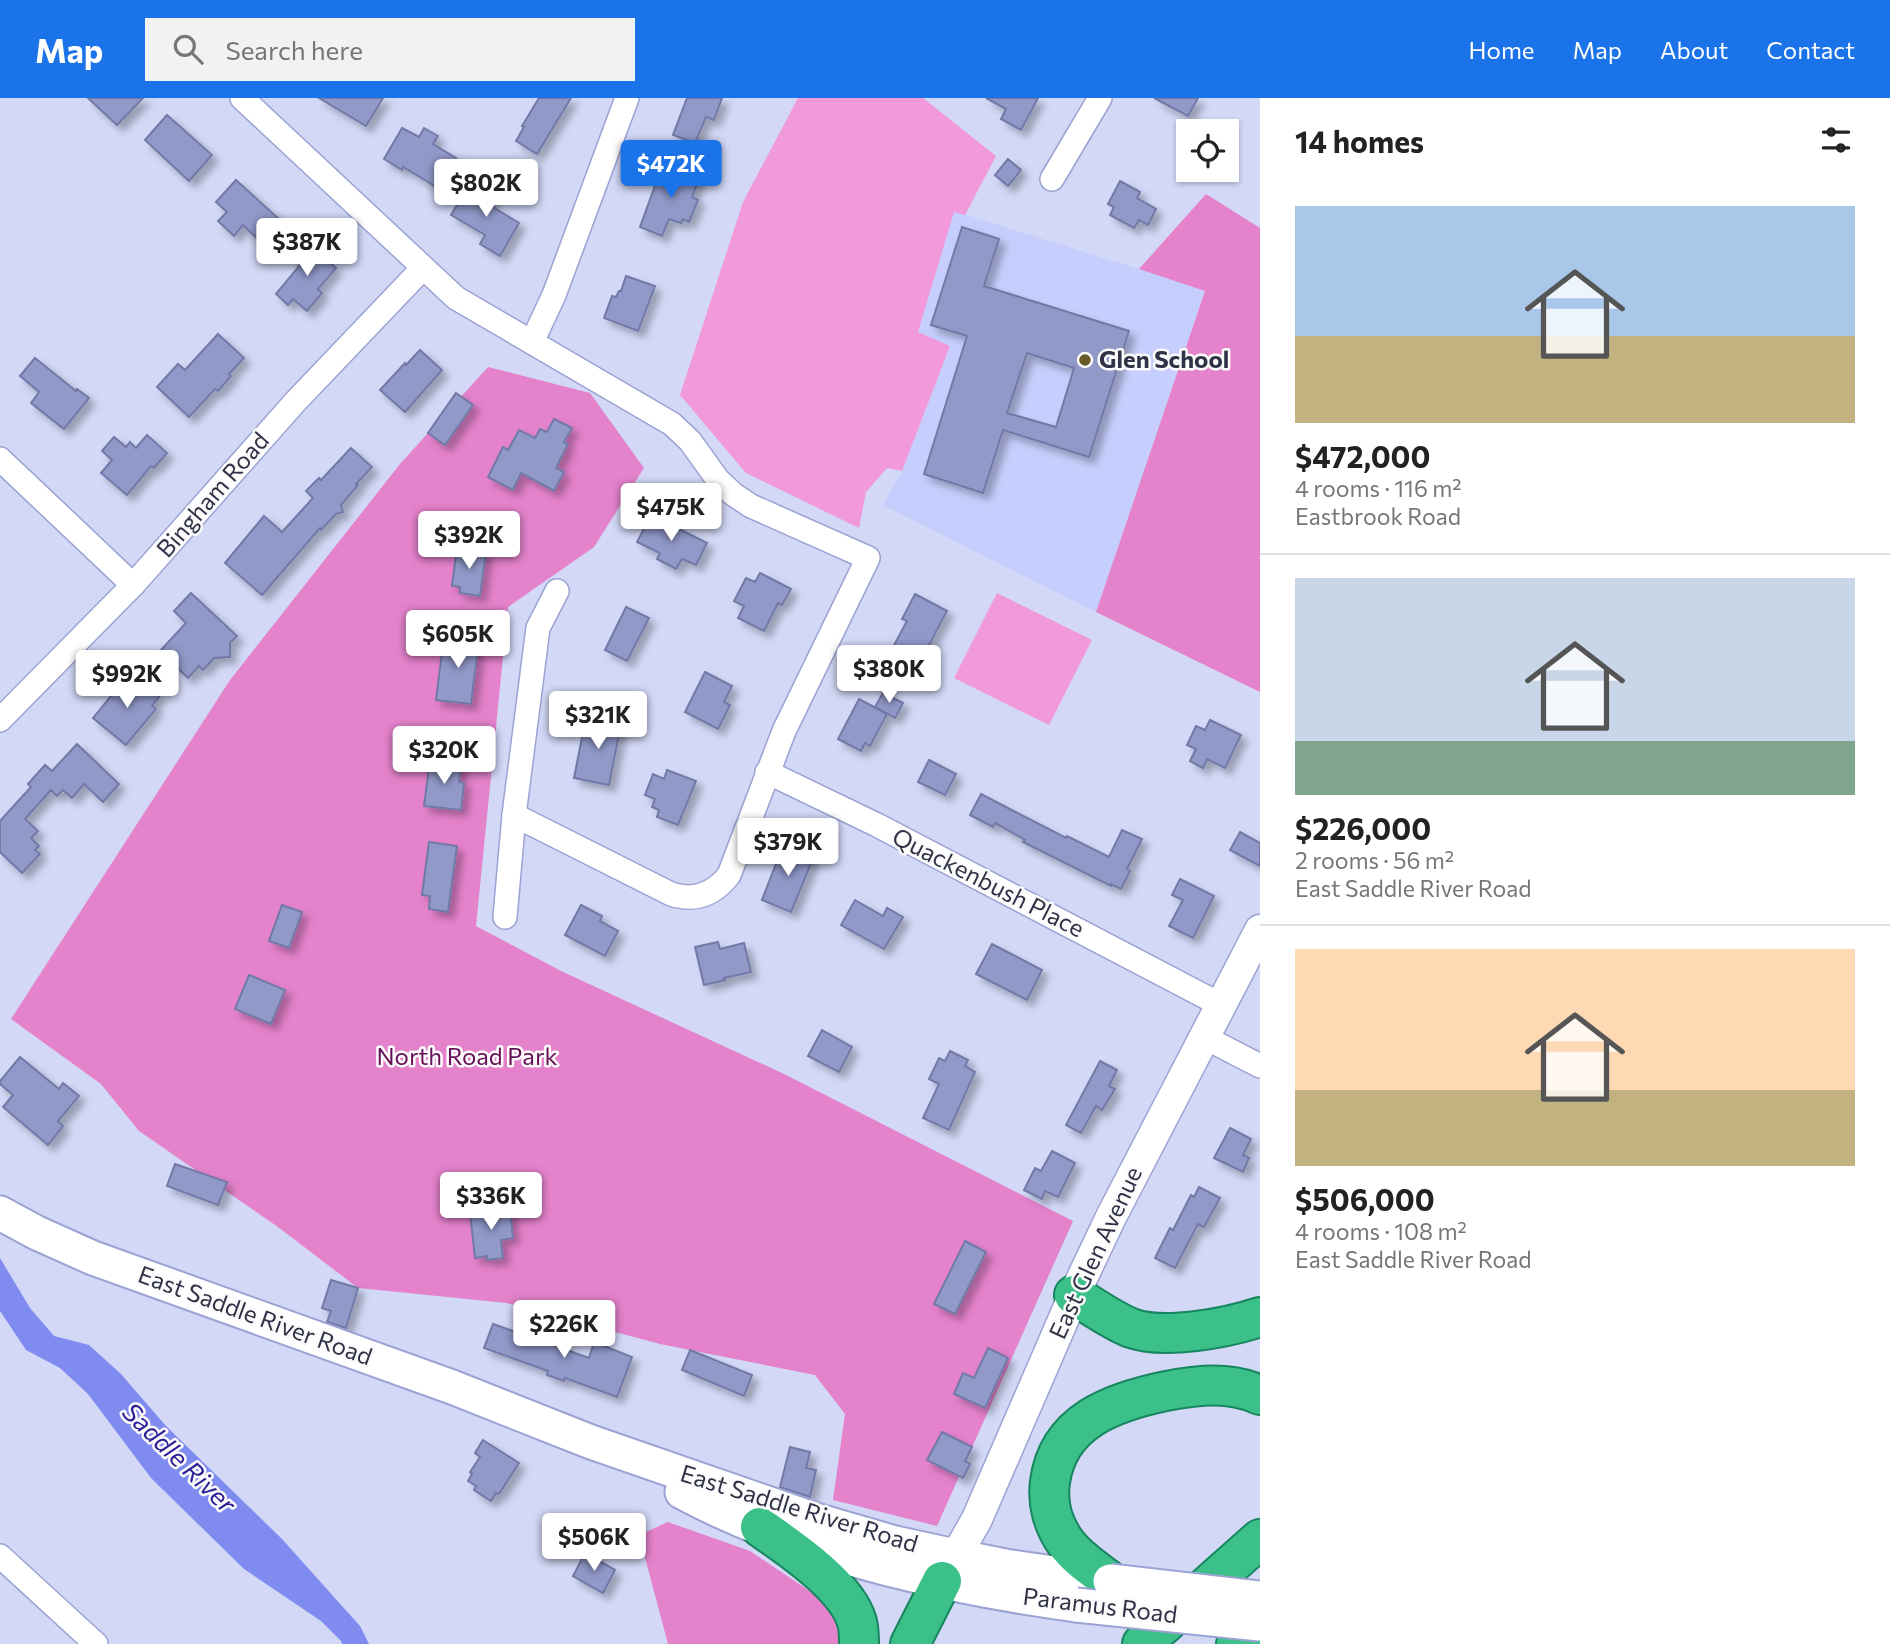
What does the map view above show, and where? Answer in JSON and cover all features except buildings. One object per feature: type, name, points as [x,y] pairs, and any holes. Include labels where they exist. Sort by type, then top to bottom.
[{"type":"highway","points":[[1074,1295],[1120,1323],[1143,1331],[1174,1332],[1218,1327],[1260,1317]]},
{"type":"highway","points":[[1110,1581],[1075,1553],[1064,1540],[1053,1518],[1049,1489],[1051,1475],[1055,1461],[1069,1436],[1077,1427],[1101,1411],[1157,1393],[1193,1386],[1220,1385],[1242,1388],[1260,1395]]},
{"type":"highway","points":[[760,1527],[819,1572],[837,1591],[852,1610],[857,1622],[859,1644]]},
{"type":"highway","points":[[1142,1644],[1260,1538]]},
{"type":"highway","points":[[910,1644],[949,1569]]},
{"type":"highway","points":[[1160,1644],[1260,1575]]},
{"type":"highway","points":[[1236,1644],[1260,1625]]},
{"type":"main road","name":"East Saddle River Road","points":[[0,1213],[93,1258],[452,1387],[591,1442],[816,1520],[895,1543],[949,1569]]},
{"type":"main road","name":"East Saddle River Road","points":[[591,1442],[706,1505],[838,1554],[949,1569],[1005,1566],[1260,1598]]},
{"type":"main road","name":"Paramus Road","points":[[949,1569],[1015,1596],[1260,1625]]},
{"type":"street","points":[[242,98],[456,298],[672,424],[690,441],[718,480],[751,506],[868,558],[785,731],[729,875],[720,886],[694,898],[671,894],[514,815]]},
{"type":"street","points":[[533,342],[554,295],[626,98]]},
{"type":"street","points":[[1052,179],[1100,98]]},
{"type":"street","name":"Bingham Road","points":[[0,720],[133,585],[296,401],[423,268]]},
{"type":"street","points":[[0,459],[133,585]]},
{"type":"street","points":[[505,917],[514,815],[538,628],[557,591]]},
{"type":"street","name":"Quackenbush Place","points":[[767,772],[877,825],[1221,1005]]},
{"type":"street","name":"East Glen Avenue","points":[[949,1569],[978,1519],[1074,1295],[1130,1179],[1260,930]]},
{"type":"street","points":[[1204,1037],[1260,1066]]},
{"type":"street","points":[[0,1556],[96,1644]]},
{"type":"shaded area","points":[[798,98],[923,98],[996,156],[965,215],[954,212],[918,332],[950,346],[902,471],[887,468],[866,492],[859,528],[746,473],[680,395],[743,202]]},
{"type":"shaded area","points":[[954,211],[1205,290],[1096,612],[883,505],[902,471],[950,347],[918,333]]},
{"type":"shaded area","points":[[997,593],[1092,640],[1049,725],[954,678]]},
{"type":"green space","points":[[1206,194],[1260,228],[1260,692],[1096,612],[1205,291],[1139,269]]},
{"type":"green space","name":"North Road Park","points":[[488,367],[590,393],[644,468],[594,547],[508,607],[476,926],[561,971],[784,1074],[1073,1221],[937,1526],[833,1500],[845,1414],[815,1375],[660,1344],[507,1303],[358,1288],[278,1227],[139,1131],[101,1084],[11,1019],[230,680],[400,464]]},
{"type":"green space","points":[[668,1522],[750,1551],[838,1610],[844,1644],[668,1644],[639,1535]]},
{"type":"water","name":"Saddle River","points":[[0,1258],[30,1308],[54,1336],[89,1345],[121,1374],[166,1426],[282,1539],[360,1626],[369,1644],[342,1644],[321,1621],[244,1569],[151,1478],[88,1394],[60,1368],[26,1350],[0,1311]]},
{"type":"place","name":"Glen School","points":[[1085,360]]}]
